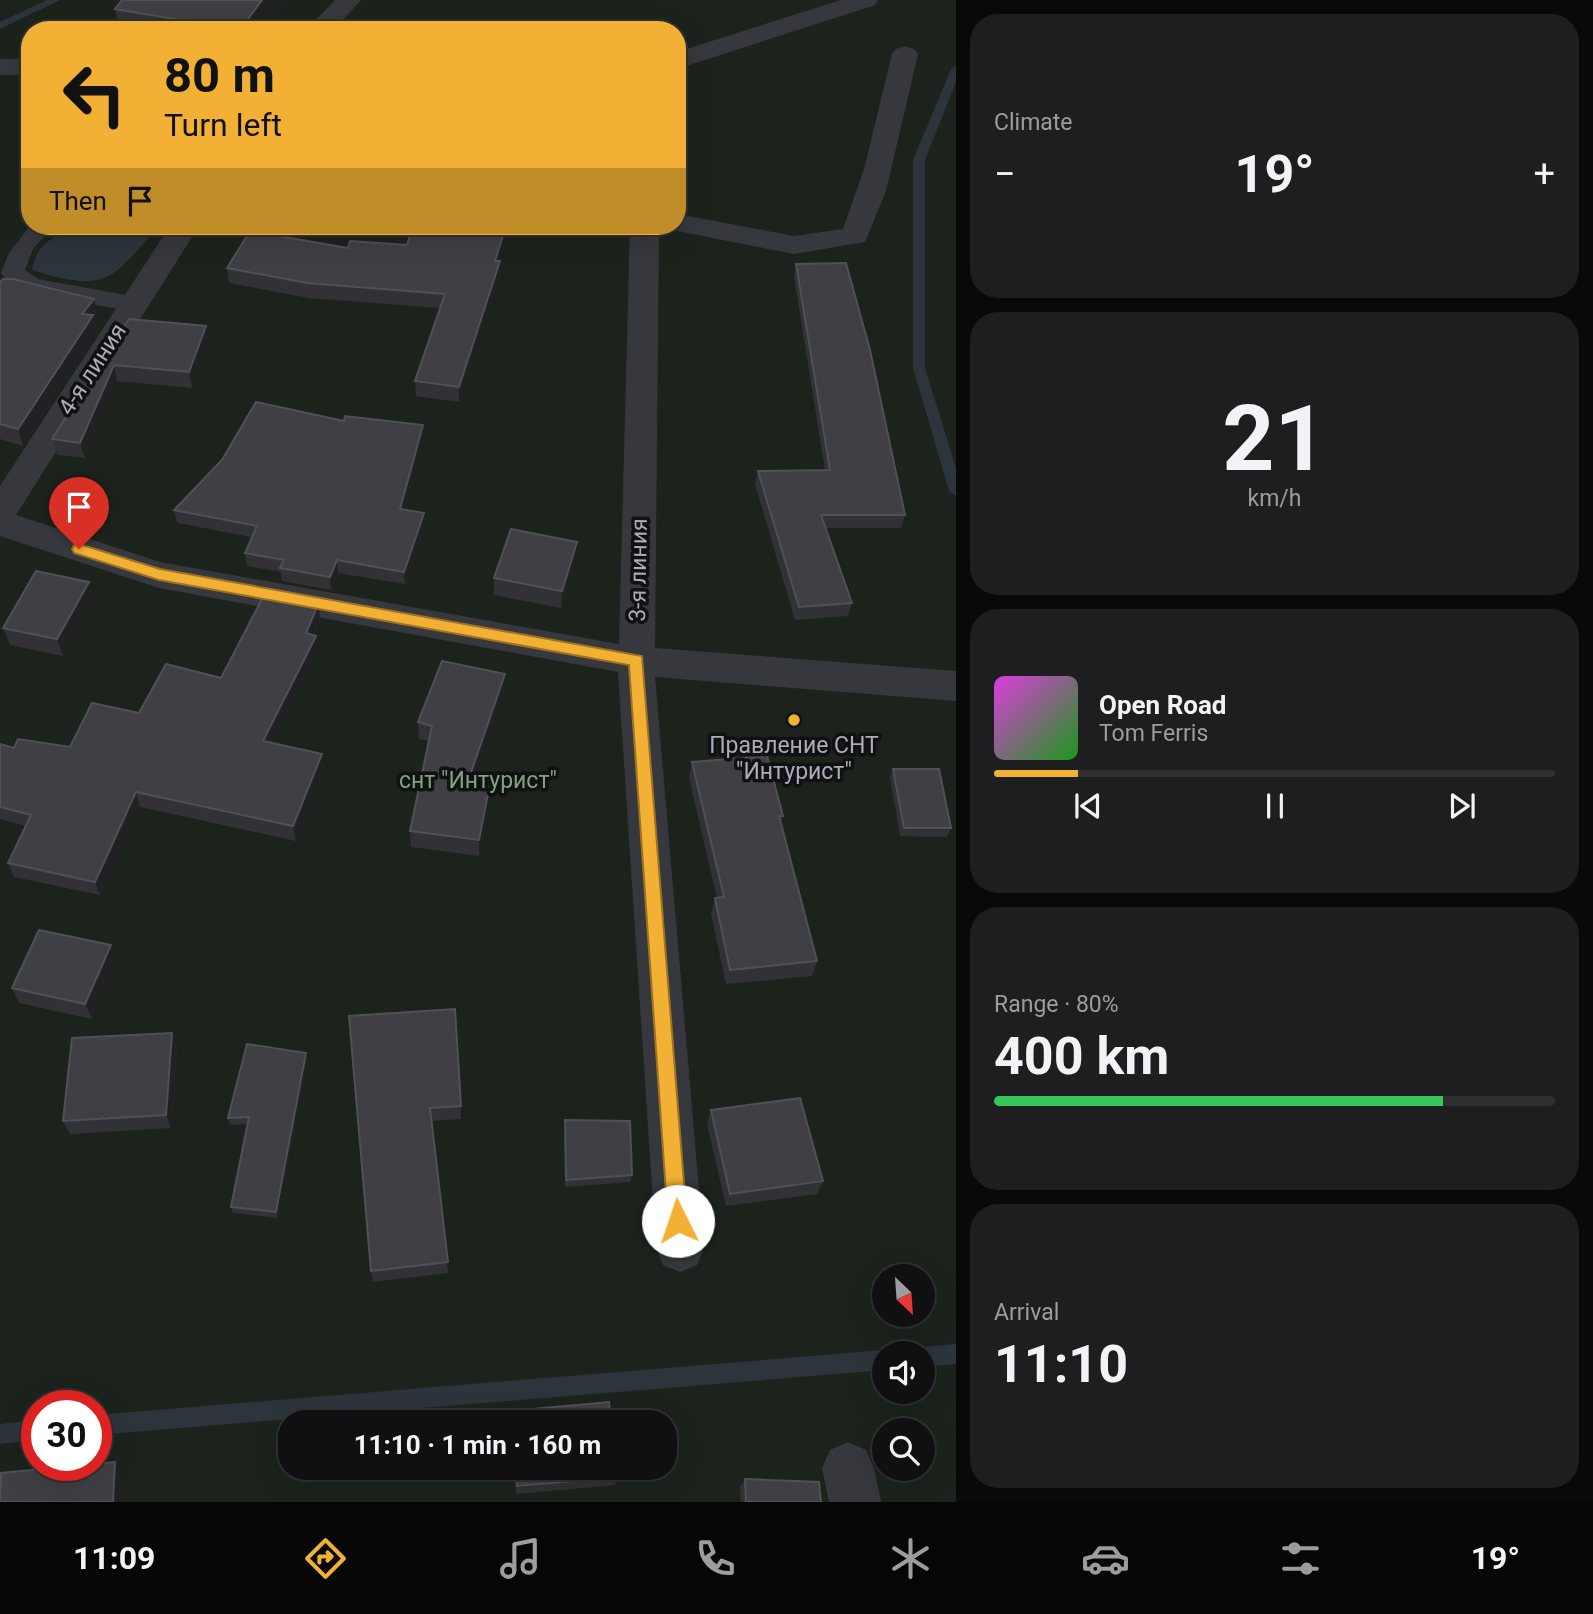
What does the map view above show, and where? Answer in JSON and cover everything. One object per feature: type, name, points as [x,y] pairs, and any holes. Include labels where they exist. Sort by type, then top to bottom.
[{"type":"street","points":[[328,21],[349,0]]},
{"type":"street","points":[[686,58],[866,0]]},
{"type":"street","points":[[686,225],[794,245],[855,236],[868,207],[884,153],[905,54]]},
{"type":"street","points":[[0,66],[21,67]]},
{"type":"street","name":"4-я линия","points":[[0,513],[178,235]]},
{"type":"street","name":"3-я линия","points":[[645,235],[636,688],[680,1248]]},
{"type":"street","points":[[0,523],[159,575],[636,661],[956,685]]},
{"type":"lane","points":[[33,235],[16,258],[13,273],[31,285],[134,303]]},
{"type":"green space","name":"снт \"Интурист\"","points":[[0,0],[956,0],[956,1502],[0,1502]]},
{"type":"shaded area","points":[[150,235],[117,270],[92,281],[76,281],[32,270],[42,247],[54,237]]},
{"type":"building","points":[[122,0],[262,0],[247,21],[186,21],[115,9]]},
{"type":"building","points":[[248,235],[273,235],[348,248],[350,241],[407,245],[410,235],[503,235],[495,261],[500,261],[459,387],[415,381],[445,294],[307,283],[227,268]]},
{"type":"building","points":[[846,263],[870,350],[905,515],[821,515],[852,603],[799,607],[758,471],[830,470],[796,264]]},
{"type":"building","points":[[3,279],[13,279],[94,299],[82,314],[93,315],[18,429],[0,424],[0,282]]},
{"type":"building","points":[[129,319],[206,326],[189,372],[114,365],[80,443],[52,439]]},
{"type":"building","points":[[256,402],[344,421],[345,416],[423,425],[400,509],[424,513],[404,572],[337,560],[330,577],[280,568],[284,560],[245,553],[257,526],[174,510],[222,460]]},
{"type":"building","points":[[511,529],[577,542],[562,591],[494,578]]},
{"type":"building","points":[[36,571],[89,582],[57,639],[3,628]]},
{"type":"building","points":[[264,595],[318,605],[306,633],[316,636],[263,741],[322,754],[293,826],[136,792],[95,882],[8,863],[31,815],[0,807],[0,744],[14,748],[18,739],[70,747],[92,703],[139,713],[166,664],[221,678]]},
{"type":"building","points":[[442,661],[505,674],[466,787],[489,789],[479,840],[410,831],[432,726],[418,722]]},
{"type":"building","points":[[767,756],[783,816],[779,816],[817,961],[730,970],[715,898],[724,897],[692,762]]},
{"type":"building","points":[[893,769],[939,769],[951,828],[904,828]]},
{"type":"building","points":[[39,930],[111,945],[85,1004],[12,988]]},
{"type":"building","points":[[455,1009],[461,1106],[430,1108],[448,1262],[371,1271],[349,1016]]},
{"type":"building","points":[[172,1033],[166,1115],[63,1121],[72,1038]]},
{"type":"building","points":[[247,1044],[306,1053],[276,1212],[231,1207],[249,1117],[228,1118]]},
{"type":"building","points":[[800,1098],[823,1181],[730,1194],[711,1110]]},
{"type":"building","points":[[565,1120],[630,1121],[632,1175],[566,1180]]},
{"type":"building","points":[[609,1402],[610,1410],[522,1410]]},
{"type":"building","points":[[112,1462],[115,1462],[113,1502],[0,1502],[1,1473],[21,1471],[21,1481],[112,1481]]},
{"type":"building","points":[[745,1479],[819,1482],[821,1502],[746,1502]]},
{"type":"building","points":[[517,1480],[584,1480],[517,1486]]},
{"type":"waterway","points":[[0,26],[55,0]]},
{"type":"waterway","points":[[956,69],[919,160],[919,368],[956,491]]},
{"type":"waterway","points":[[935,1356],[956,1354]]},
{"type":"waterway","points":[[112,1424],[872,1361]]},
{"type":"waterway","points":[[0,1434],[21,1432]]},
{"type":"place","name":"Правление СНТ \"Интурист\"","points":[[794,720]]},
{"type":"route","points":[[79,549],[159,575],[636,661],[678,1221]]}]
